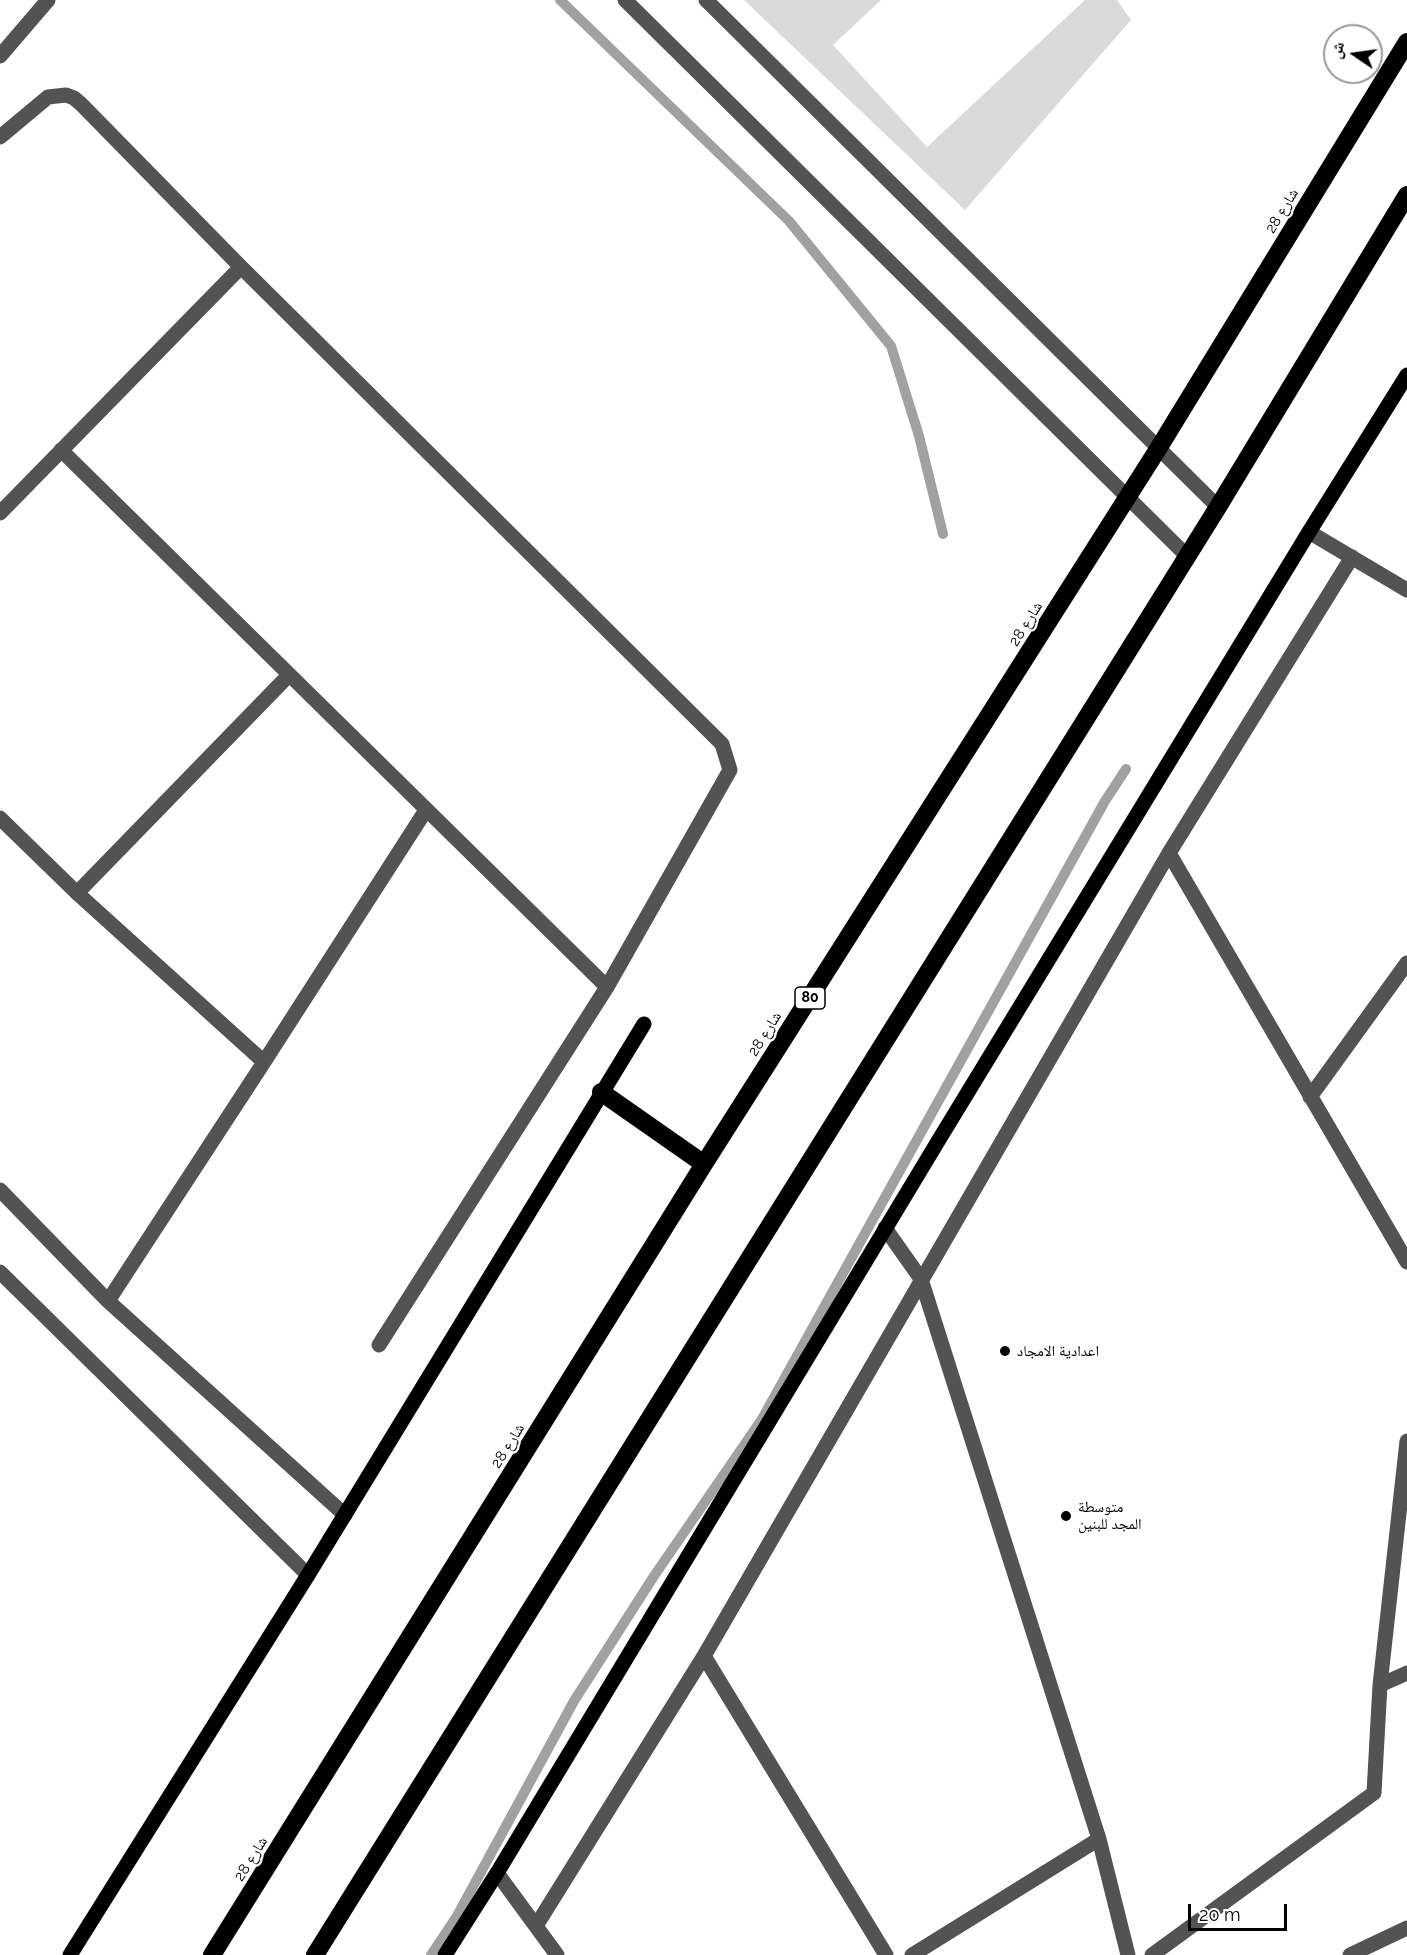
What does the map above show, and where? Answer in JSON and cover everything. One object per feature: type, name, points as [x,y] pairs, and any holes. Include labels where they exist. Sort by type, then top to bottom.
[{"type":"highway","name":"شارع 28","points":[[212,1955],[704,1164],[1128,498],[1407,42]]},
{"type":"highway","points":[[315,1955],[1218,507],[1407,195]]},
{"type":"highway","points":[[601,1092],[704,1164]]},
{"type":"main road","points":[[445,1955],[497,1873],[885,1228],[1407,375]]},
{"type":"main road","points":[[70,1955],[345,1515],[644,1024]]},
{"type":"street","points":[[0,56],[48,0]]},
{"type":"street","points":[[625,0],[1187,556]]},
{"type":"street","points":[[706,0],[1218,507]]},
{"type":"street","points":[[0,137],[48,97],[66,95],[74,98],[722,744],[730,770],[607,987],[379,1344]]},
{"type":"street","points":[[0,513],[241,267]]},
{"type":"street","points":[[61,450],[607,987]]},
{"type":"street","points":[[1309,532],[1407,590]]},
{"type":"street","points":[[536,1926],[705,1656],[1169,853],[1352,557]]},
{"type":"street","points":[[77,893],[289,675]]},
{"type":"street","points":[[108,1301],[426,810]]},
{"type":"street","points":[[0,818],[77,893],[264,1062]]},
{"type":"street","points":[[1169,853],[1407,1262]]},
{"type":"street","points":[[1310,1097],[1407,963]]},
{"type":"street","points":[[0,1190],[108,1301],[345,1515]]},
{"type":"street","points":[[885,1228],[921,1279],[1099,1839],[1128,1955]]},
{"type":"street","points":[[0,1272],[308,1575]]},
{"type":"street","points":[[1152,1955],[1374,1793],[1380,1685],[1407,1441]]},
{"type":"street","points":[[705,1656],[886,1955]]},
{"type":"street","points":[[1380,1685],[1407,1673]]},
{"type":"street","points":[[912,1955],[1099,1839]]},
{"type":"street","points":[[497,1873],[556,1955]]},
{"type":"street","points":[[1350,1955],[1407,1928]]},
{"type":"shaded area","points":[[744,0],[881,0],[833,45],[927,147],[1085,0],[1117,0],[1131,20],[965,210]]},
{"type":"waterway","points":[[560,0],[789,221],[891,346],[919,436],[943,534]]},
{"type":"waterway","points":[[431,1955],[457,1916],[574,1701],[654,1576],[762,1419],[1105,801],[1126,769]]},
{"type":"place","name":"اعدادية الامجاد","points":[[1005,1351]]},
{"type":"place","name":"متوسطة المجد للبنين","points":[[1066,1516]]}]
